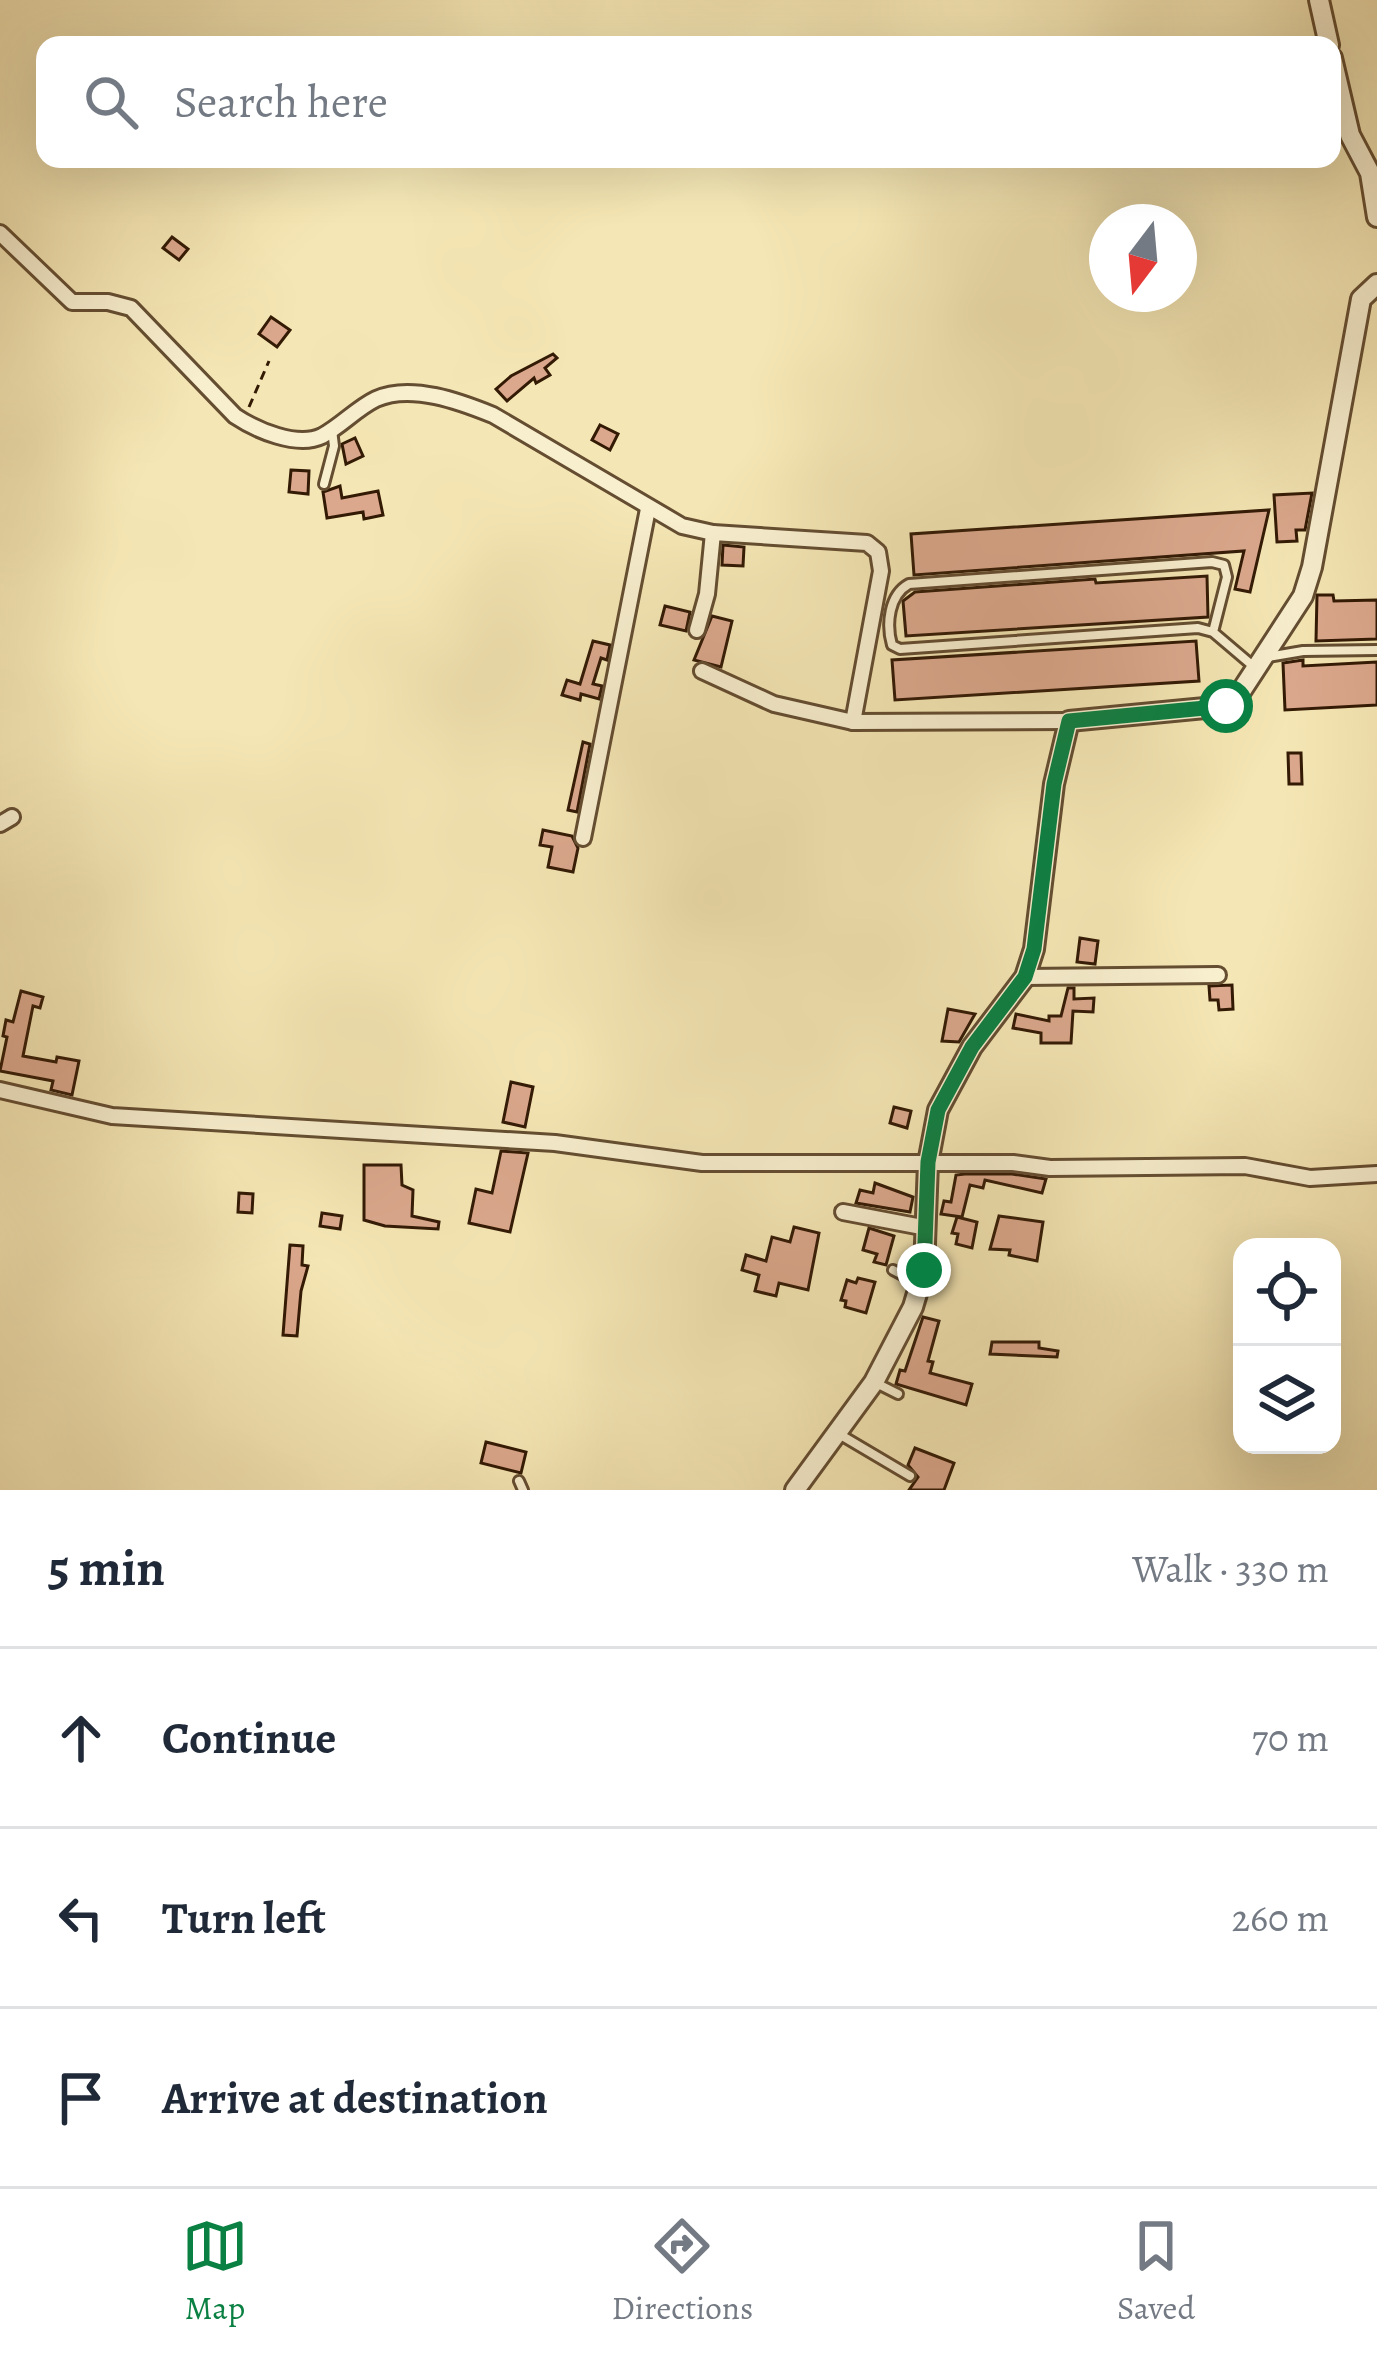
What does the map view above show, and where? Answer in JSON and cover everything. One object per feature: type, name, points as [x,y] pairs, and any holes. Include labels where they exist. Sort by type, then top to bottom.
[{"type":"street","points":[[1319,0],[1327,36]]},
{"type":"street","points":[[1341,96],[1350,135],[1370,173],[1377,217]]},
{"type":"street","points":[[0,233],[72,302],[131,308],[251,427],[305,440],[319,438],[379,397],[428,396],[461,402],[494,416],[682,526],[862,541],[878,552],[880,571],[853,722]]},
{"type":"street","points":[[702,671],[774,704],[853,722],[1069,721],[1226,706],[1236,699],[1303,596],[1360,299],[1377,284]]},
{"type":"street","points":[[583,838],[648,509]]},
{"type":"street","points":[[697,630],[707,594],[713,532]]},
{"type":"street","points":[[795,1490],[874,1382],[920,1284],[928,1162],[938,1110],[956,1074],[1025,977],[1034,949],[1054,784],[1069,721]]},
{"type":"street","points":[[1025,977],[1218,975]]},
{"type":"street","points":[[0,1090],[112,1116],[555,1143],[702,1163],[1013,1162],[1050,1168],[1245,1166],[1310,1178],[1377,1174]]},
{"type":"street","points":[[843,1212],[927,1228]]},
{"type":"lane","points":[[324,484],[334,446],[332,428]]},
{"type":"lane","points":[[1213,632],[1227,577],[1224,565],[1212,562],[909,584],[892,602],[889,636],[900,649],[1175,627],[1213,632],[1257,663],[1303,651],[1377,650]]},
{"type":"lane","points":[[893,1270],[920,1284]]},
{"type":"lane","points":[[874,1382],[898,1394]]},
{"type":"lane","points":[[837,1433],[910,1476]]},
{"type":"path","points":[[251,427],[252,394],[269,362]]},
{"type":"building","points":[[172,237],[188,249],[179,260],[163,248]]},
{"type":"building","points":[[271,317],[290,330],[277,347],[259,334]]},
{"type":"building","points":[[553,354],[557,358],[545,368],[550,375],[536,383],[534,378],[507,401],[496,389],[511,376]]},
{"type":"building","points":[[600,425],[618,434],[610,450],[592,440]]},
{"type":"building","points":[[355,438],[363,456],[346,464],[342,444]]},
{"type":"building","points":[[291,470],[309,471],[308,494],[289,492]]},
{"type":"building","points":[[340,486],[342,498],[378,491],[383,515],[364,519],[363,512],[327,518],[323,492]]},
{"type":"building","points":[[1312,493],[1305,530],[1296,530],[1297,541],[1277,542],[1274,495]]},
{"type":"building","points":[[1269,510],[1250,592],[1235,589],[1244,551],[914,575],[911,534]]},
{"type":"building","points":[[723,545],[744,547],[743,566],[722,565]]},
{"type":"building","points":[[1207,576],[1208,617],[906,636],[903,601],[915,592]]},
{"type":"building","points":[[1317,595],[1333,595],[1334,601],[1377,600],[1377,639],[1316,641]]},
{"type":"building","points":[[665,606],[690,612],[686,631],[660,625]]},
{"type":"building","points":[[712,616],[732,621],[721,667],[694,660]]},
{"type":"building","points":[[593,641],[610,645],[593,684],[602,686],[599,699],[562,695],[567,680],[580,684]]},
{"type":"building","points":[[1196,641],[1199,681],[895,700],[892,660]]},
{"type":"building","points":[[1303,660],[1303,666],[1377,662],[1377,705],[1285,710],[1283,663]]},
{"type":"building","points":[[583,742],[590,744],[577,812],[568,810]]},
{"type":"building","points":[[1288,753],[1301,753],[1302,784],[1289,784]]},
{"type":"building","points":[[543,830],[572,836],[578,848],[573,872],[548,867],[552,847],[540,845]]},
{"type":"building","points":[[1080,938],[1098,941],[1095,964],[1077,962]]},
{"type":"building","points":[[1232,985],[1233,1009],[1219,1010],[1218,1000],[1210,1000],[1209,986]]},
{"type":"building","points":[[1068,988],[1074,988],[1074,999],[1094,998],[1093,1012],[1073,1011],[1071,1043],[1041,1043],[1041,1033],[1013,1028],[1016,1014],[1049,1021],[1049,1016],[1061,1016]]},
{"type":"building","points":[[21,991],[43,997],[40,1008],[33,1006],[23,1056],[79,1061],[72,1095],[51,1090],[53,1081],[0,1071],[6,1020],[13,1022]]},
{"type":"building","points":[[948,1009],[975,1014],[959,1042],[942,1041]]},
{"type":"building","points":[[511,1082],[533,1087],[525,1127],[503,1122]]},
{"type":"building","points":[[894,1107],[911,1111],[907,1128],[890,1123]]},
{"type":"building","points":[[501,1151],[528,1153],[510,1232],[469,1223],[476,1189],[492,1193]]},
{"type":"building","points":[[364,1165],[401,1165],[402,1185],[413,1190],[412,1216],[439,1222],[438,1229],[364,1220]]},
{"type":"building","points":[[956,1175],[1046,1179],[1042,1193],[985,1180],[983,1188],[970,1185],[962,1217],[941,1214],[944,1201],[951,1202]]},
{"type":"building","points":[[875,1183],[913,1197],[910,1212],[856,1203],[860,1190],[873,1193]]},
{"type":"building","points":[[239,1193],[253,1194],[252,1213],[238,1212]]},
{"type":"building","points":[[322,1213],[342,1216],[340,1229],[320,1226]]},
{"type":"building","points":[[999,1216],[1043,1222],[1037,1261],[1009,1255],[1010,1250],[990,1249]]},
{"type":"building","points":[[957,1217],[977,1222],[972,1248],[956,1244],[958,1234],[952,1233]]},
{"type":"building","points":[[794,1227],[819,1233],[808,1290],[779,1283],[776,1296],[755,1291],[759,1275],[742,1270],[746,1255],[766,1261],[772,1237],[790,1242]]},
{"type":"building","points":[[869,1228],[894,1236],[886,1265],[874,1262],[877,1254],[863,1250]]},
{"type":"building","points":[[290,1245],[303,1246],[302,1265],[308,1266],[297,1336],[283,1335]]},
{"type":"building","points":[[858,1278],[875,1282],[866,1313],[845,1307],[846,1301],[841,1300],[847,1280],[856,1283]]},
{"type":"building","points":[[923,1317],[939,1321],[928,1361],[933,1362],[930,1373],[972,1384],[966,1405],[896,1384]]},
{"type":"building","points":[[992,1342],[1039,1342],[1039,1348],[1058,1351],[1057,1357],[990,1354]]},
{"type":"building","points":[[486,1442],[526,1452],[521,1473],[481,1463]]},
{"type":"building","points":[[915,1448],[954,1463],[944,1490],[909,1490],[918,1477],[908,1465]]},
{"type":"route","points":[[924,1270],[931,1136],[956,1074],[1025,977],[1034,949],[1054,784],[1069,721],[1226,706]]}]
